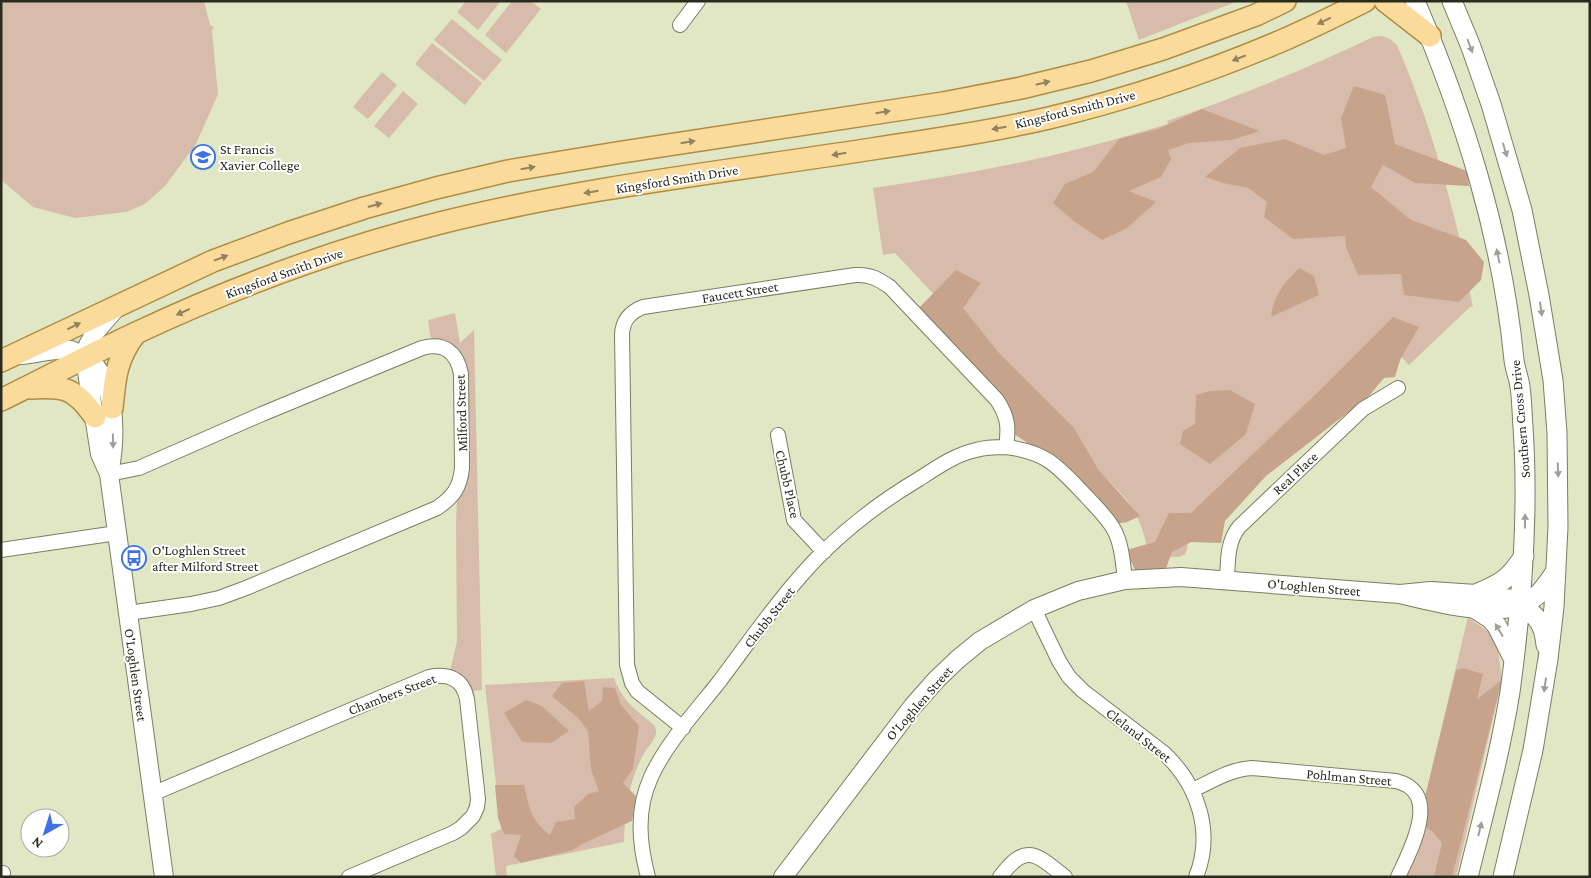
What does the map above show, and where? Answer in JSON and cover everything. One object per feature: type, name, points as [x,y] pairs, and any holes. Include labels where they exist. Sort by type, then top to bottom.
[{"type":"main road","points":[[8,358],[213,261],[288,232],[364,208],[508,171],[944,103],[1022,88],[1163,49],[1285,1]]},
{"type":"main road","name":"Kingsford Smith Drive","points":[[1,400],[136,333],[226,294],[299,266],[374,242],[461,218],[588,193],[942,138],[1050,117],[1158,87],[1241,58],[1284,40],[1365,1]]},
{"type":"main road","points":[[1385,1],[1430,36]]},
{"type":"main road","name":"Southern Cross Drive","points":[[1415,1],[1455,102],[1472,153],[1500,265],[1521,403],[1525,471],[1524,556],[1520,605],[1514,660],[1501,736],[1472,871]]},
{"type":"main road","points":[[1452,1],[1491,104],[1522,210],[1539,295],[1553,384],[1557,433],[1558,527],[1548,659],[1534,750],[1503,877]]},
{"type":"main road","points":[[24,389],[49,387],[67,390],[103,412],[115,384],[119,362],[126,346],[136,333]]},
{"type":"main road","points":[[1514,660],[1497,626],[1475,601],[1504,581],[1524,556]]},
{"type":"main road","points":[[1520,605],[1540,594],[1556,571]]},
{"type":"main road","points":[[1520,605],[1531,612],[1542,625],[1548,659]]},
{"type":"main road","points":[[1512,839],[1517,877]]},
{"type":"street","points":[[680,25],[698,1]]},
{"type":"street","name":"Faucett Street","points":[[683,728],[637,691],[632,683],[628,665],[622,334],[629,315],[643,307],[855,275],[865,274],[874,277],[890,287],[997,400],[1007,421],[1006,447]]},
{"type":"street","points":[[8,358],[52,350],[72,350],[87,358],[88,345],[96,331],[119,305]]},
{"type":"street","name":"Milford Street","points":[[109,474],[139,468],[262,414],[422,348],[439,346],[448,350],[459,364],[461,374],[462,468],[461,480],[456,491],[448,501],[437,508],[219,598],[128,613]]},
{"type":"street","name":"O'Loghlen Street","points":[[87,358],[96,367],[107,385],[103,412],[113,455],[109,474],[164,877]]},
{"type":"street","name":"Real Place","points":[[1227,580],[1229,546],[1232,535],[1239,527],[1363,409],[1398,388]]},
{"type":"street","name":"Chubb Place","points":[[778,435],[794,520],[824,552]]},
{"type":"street","points":[[1006,447],[1033,452],[1057,466],[1105,516],[1114,529],[1119,545],[1125,580]]},
{"type":"street","name":"Chubb Street","points":[[648,877],[642,855],[640,830],[642,803],[650,778],[683,728],[779,603],[824,552],[862,518],[899,491],[937,468],[974,450],[1006,447]]},
{"type":"street","points":[[1,550],[117,533]]},
{"type":"street","name":"O'Loghlen Street","points":[[782,877],[913,706],[934,682],[980,641],[1034,609],[1078,591],[1125,580],[1181,577],[1400,594],[1432,601],[1475,601],[1511,609],[1520,605]]},
{"type":"street","name":"Cleland Street","points":[[1034,609],[1059,661],[1069,677],[1083,691],[1164,753],[1175,764],[1193,790],[1202,817],[1204,841],[1200,866],[1196,877]]},
{"type":"street","name":"Chambers Street","points":[[152,794],[429,677],[449,676],[461,684],[466,692],[478,790],[477,807],[473,816],[453,833],[350,877]]},
{"type":"street","name":"Pohlman Street","points":[[1193,790],[1230,773],[1252,768],[1396,781],[1406,784],[1414,790],[1420,801],[1421,813],[1413,840],[1398,877]]},
{"type":"street","points":[[1000,877],[1016,858],[1026,854],[1036,856],[1065,877]]},
{"type":"shaded area","points":[[5,1],[204,1],[210,25],[214,27],[212,31],[218,94],[196,144],[165,186],[145,204],[126,212],[75,218],[33,207],[1,180],[1,5]]},
{"type":"shaded area","points":[[466,1],[501,1],[478,30],[457,12]]},
{"type":"shaded area","points":[[512,1],[531,1],[541,9],[506,53],[485,35]]},
{"type":"shaded area","points":[[1126,1],[1238,1],[1139,40]]},
{"type":"shaded area","points":[[452,19],[502,60],[484,81],[434,40]]},
{"type":"shaded area","points":[[1382,36],[1390,39],[1397,45],[1430,133],[1461,244],[1473,307],[1470,307],[1409,365],[1380,335],[1189,535],[1185,554],[1180,557],[1154,557],[1148,552],[1140,524],[1126,499],[895,253],[883,255],[873,188],[1027,161],[1098,144],[1168,124],[1167,121],[1271,82],[1373,37]]},
{"type":"shaded area","points":[[432,43],[482,83],[465,105],[415,64]]},
{"type":"shaded area","points":[[382,72],[397,85],[368,119],[353,107]]},
{"type":"shaded area","points":[[1354,86],[1385,95],[1395,144],[1467,171],[1469,186],[1415,183],[1383,165],[1371,187],[1411,220],[1466,240],[1484,262],[1481,280],[1459,302],[1404,295],[1401,274],[1358,275],[1346,247],[1345,236],[1293,239],[1264,217],[1267,202],[1248,188],[1205,177],[1240,148],[1285,139],[1324,155],[1346,148],[1341,118]]},
{"type":"shaded area","points":[[403,91],[418,104],[389,138],[374,126]]},
{"type":"shaded area","points":[[1202,109],[1260,131],[1232,140],[1189,143],[1168,150],[1171,159],[1161,177],[1129,191],[1156,202],[1127,228],[1102,240],[1075,222],[1053,203],[1065,184],[1093,172],[1119,139],[1158,129]]},
{"type":"shaded area","points":[[1299,268],[1314,276],[1319,295],[1271,317],[1272,309],[1280,290]]},
{"type":"shaded area","points":[[956,270],[981,283],[963,308],[999,353],[1074,428],[1098,469],[1140,516],[1127,522],[1115,524],[1046,455],[1014,434],[993,389],[918,309]]},
{"type":"shaded area","points":[[455,313],[460,343],[474,330],[482,690],[473,691],[467,699],[449,676],[457,641],[456,523],[462,378],[455,352],[441,340],[431,340],[428,320]]},
{"type":"shaded area","points":[[1393,317],[1419,327],[1400,360],[1395,377],[1384,378],[1369,396],[1266,476],[1225,521],[1221,543],[1191,542],[1172,552],[1166,568],[1135,570],[1126,550],[1155,542],[1169,513],[1191,513],[1321,389]]},
{"type":"shaded area","points":[[1230,390],[1255,404],[1246,434],[1210,464],[1180,444],[1183,431],[1195,424],[1196,395],[1210,391]]},
{"type":"shaded area","points":[[1468,617],[1490,633],[1498,650],[1502,680],[1456,877],[1405,877],[1425,826],[1425,797]]},
{"type":"shaded area","points":[[1463,668],[1483,674],[1477,699],[1502,680],[1452,877],[1434,877],[1442,843],[1425,826],[1425,797],[1456,670]]},
{"type":"shaded area","points":[[614,678],[621,693],[656,729],[655,737],[643,755],[634,776],[626,808],[624,842],[506,866],[507,877],[496,877],[491,834],[501,829],[485,685]]},
{"type":"shaded area","points":[[584,681],[589,711],[602,701],[603,687],[615,688],[621,705],[639,726],[633,769],[623,783],[636,796],[632,821],[573,850],[521,863],[514,856],[521,835],[504,834],[498,818],[495,785],[524,785],[535,819],[550,835],[556,822],[575,819],[574,807],[588,794],[599,791],[591,769],[588,731],[578,718],[552,696],[562,683]]},
{"type":"shaded area","points":[[526,700],[542,706],[569,731],[551,743],[522,742],[504,713]]},
{"type":"place","name":"St Francis Xavier College","points":[[203,157]]},
{"type":"place","name":"O'Loghlen Street after Milford Street","points":[[134,558]]}]
